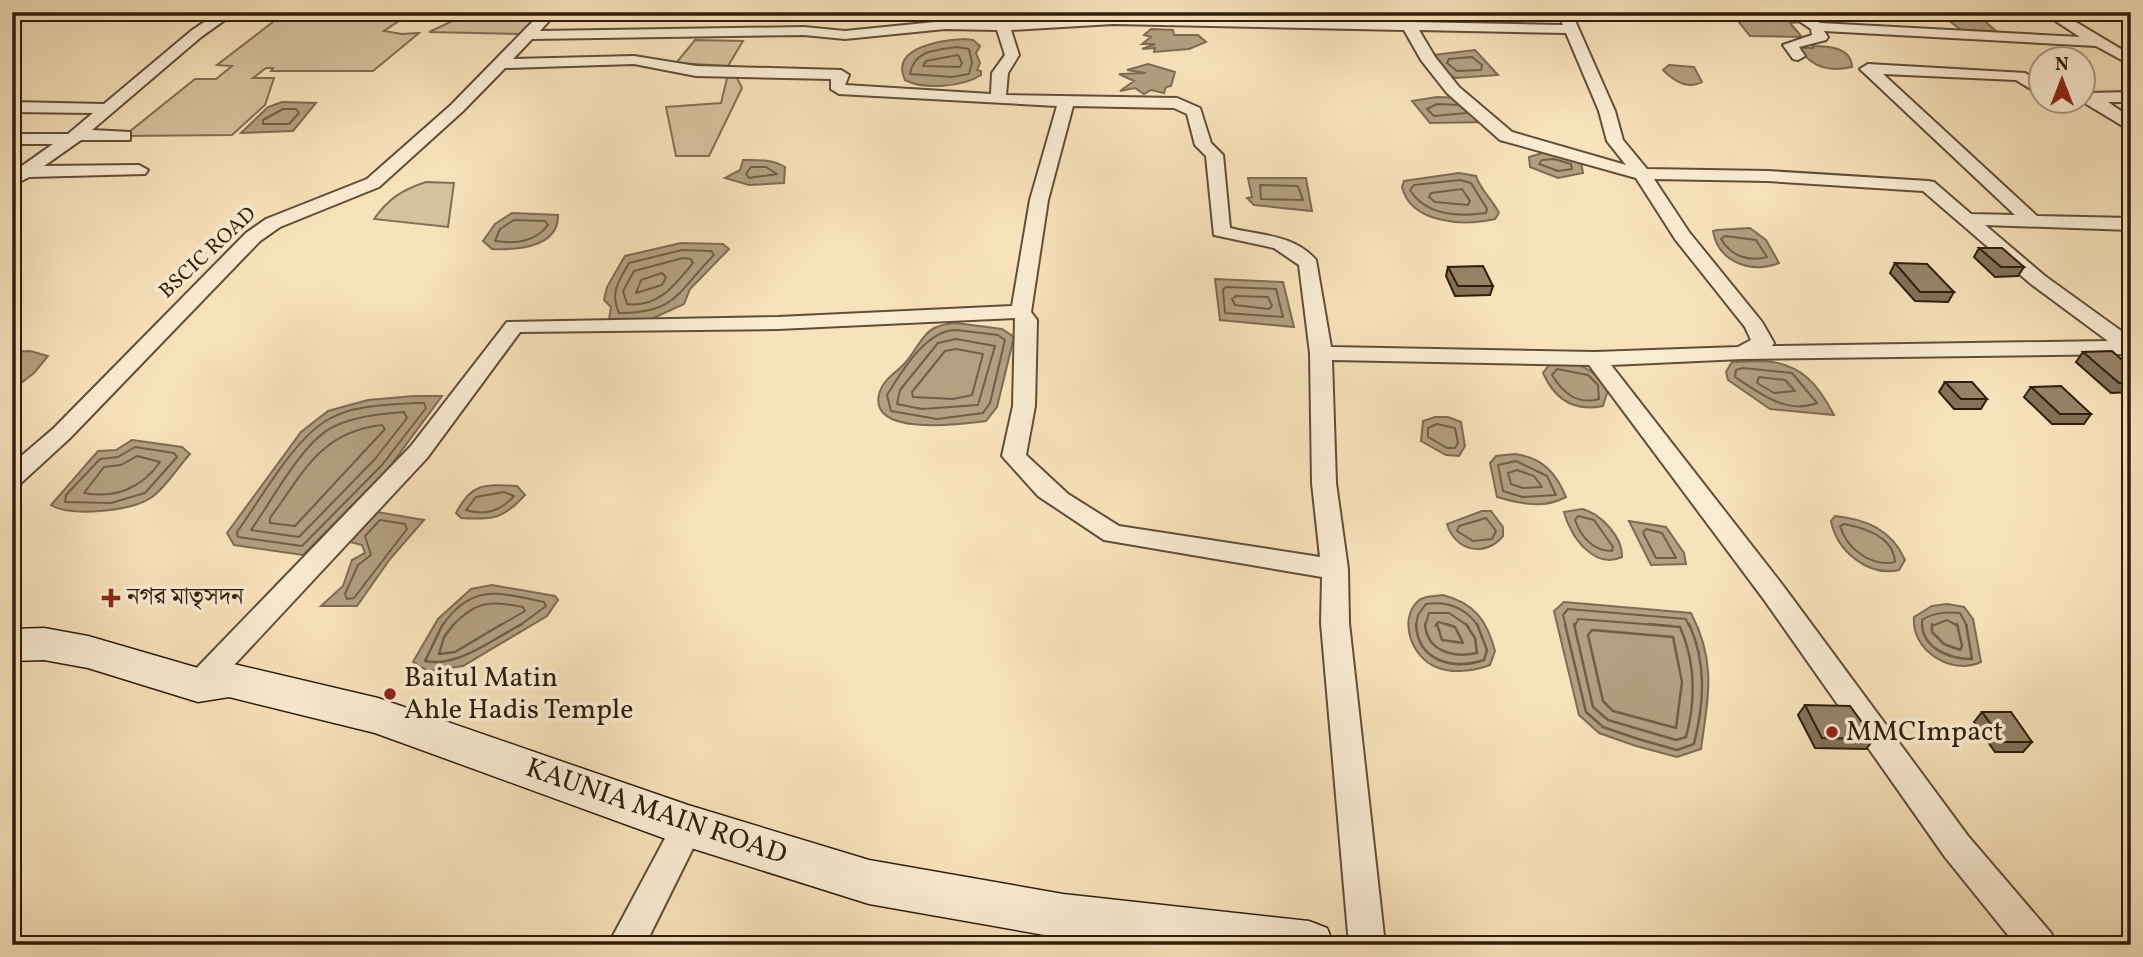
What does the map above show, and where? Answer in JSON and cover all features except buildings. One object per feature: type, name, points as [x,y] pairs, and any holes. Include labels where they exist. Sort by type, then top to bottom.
[{"type":"street","points":[[17,175],[74,137],[196,34],[229,12]]},
{"type":"street","name":"BSCIC ROAD","points":[[12,477],[62,433],[253,237],[273,223],[373,183],[404,159],[503,63],[550,12]]},
{"type":"street","points":[[1364,12],[1383,26]]},
{"type":"street","points":[[1793,12],[1817,27],[2097,42]]},
{"type":"street","points":[[2049,12],[2131,61]]},
{"type":"street","points":[[796,32],[793,26],[808,13]]},
{"type":"street","points":[[530,35],[796,32],[845,35],[946,25],[1003,26],[1057,17],[1410,27],[1567,21],[1607,111],[1615,141],[1642,174],[1682,235],[1755,326],[1763,343],[1742,353]]},
{"type":"street","points":[[998,100],[1000,74],[1012,55],[1003,26]]},
{"type":"street","points":[[1410,27],[1427,57],[1452,89],[1496,122],[1506,136],[1536,142],[1590,163],[1642,174],[1768,176],[1923,184],[1969,219],[2038,280],[2130,348]]},
{"type":"street","points":[[1798,55],[1790,45],[1821,37],[1817,27]]},
{"type":"street","points":[[2112,52],[2131,52]]},
{"type":"street","points":[[503,63],[556,64],[634,60],[696,71],[841,75],[837,83],[839,89],[998,100],[1177,103],[1194,111],[1203,145],[1214,155],[1221,231],[1289,246],[1303,256],[1308,264],[1321,354],[1324,483],[1335,569],[1335,623],[1367,945]]},
{"type":"street","points":[[2028,81],[2020,76],[1868,69],[2032,221]]},
{"type":"street","points":[[2098,98],[2131,97]]},
{"type":"street","points":[[1066,102],[1039,200],[1021,312],[1027,320],[1024,406],[1014,456],[1034,481],[1090,522],[1113,534],[1335,569]]},
{"type":"street","points":[[2098,105],[2131,126]]},
{"type":"street","points":[[12,107],[107,109]]},
{"type":"street","points":[[12,139],[124,136]]},
{"type":"street","points":[[17,175],[139,170]]},
{"type":"street","points":[[1969,219],[2131,224]]},
{"type":"street","points":[[198,685],[419,452],[514,326],[791,322],[1021,312]]},
{"type":"street","points":[[1321,354],[1595,359],[1742,353],[2130,348]]},
{"type":"street","points":[[1595,359],[1831,672],[1897,769],[1988,890],[2039,945]]},
{"type":"street","name":"KAUNIA MAIN ROAD","points":[[12,645],[44,644],[88,652],[198,685],[229,680],[378,716],[688,826],[869,882],[1063,917],[1226,941],[1309,945]]},
{"type":"street","points":[[626,945],[688,826]]},
{"type":"shaded area","points":[[286,12],[423,12],[411,13],[384,31],[419,33],[373,71],[271,71],[273,68],[266,68],[253,78],[274,78],[265,105],[232,135],[124,136],[195,79],[216,79],[232,66],[217,65]]},
{"type":"shaded area","points":[[449,12],[544,12],[522,34],[429,32],[463,16]]},
{"type":"shaded area","points":[[695,40],[743,41],[728,66],[676,63]]},
{"type":"shaded area","points":[[728,74],[735,74],[742,88],[709,156],[676,156],[666,107],[721,103]]},
{"type":"shaded area","points":[[426,182],[454,183],[448,227],[374,219],[385,205],[397,196]]},
{"type":"water","points":[[1731,12],[1783,12],[1801,22],[1790,23],[1802,37],[1750,36]]},
{"type":"water","points":[[1938,12],[1975,12],[1998,33],[1961,30]]},
{"type":"water","points":[[1151,29],[1173,30],[1174,35],[1198,35],[1206,42],[1189,49],[1154,52],[1155,48],[1142,49],[1155,44],[1142,44],[1151,37],[1144,35]]},
{"type":"water","points":[[973,40],[980,46],[976,53],[980,63],[977,70],[981,71],[981,75],[943,86],[922,85],[905,80],[902,69],[911,53],[932,44]]},
{"type":"water","points":[[1812,46],[1838,49],[1848,55],[1852,67],[1836,69],[1815,64],[1799,48],[1813,48]]},
{"type":"water","points":[[1475,50],[1498,75],[1456,78],[1449,75],[1433,55]]},
{"type":"water","points":[[1148,64],[1175,72],[1171,86],[1166,87],[1164,93],[1151,90],[1144,94],[1135,88],[1120,91],[1134,81],[1119,74],[1146,73],[1127,70]]},
{"type":"water","points":[[1669,65],[1694,67],[1702,82],[1691,85],[1676,80],[1663,70]]},
{"type":"water","points":[[1437,97],[1462,98],[1486,122],[1430,123],[1412,101]]},
{"type":"water","points":[[282,102],[316,103],[293,131],[241,133],[268,107]]},
{"type":"water","points":[[1546,152],[1581,162],[1583,173],[1558,178],[1530,167],[1529,157]]},
{"type":"water","points":[[743,160],[780,164],[785,167],[784,183],[749,185],[725,178],[740,170]]},
{"type":"water","points":[[1459,173],[1476,176],[1499,213],[1495,219],[1469,222],[1440,220],[1416,209],[1407,199],[1402,187],[1404,181]]},
{"type":"water","points":[[1248,178],[1306,178],[1312,211],[1254,205],[1247,198],[1252,197]]},
{"type":"water","points":[[512,213],[558,215],[556,226],[544,241],[512,249],[492,249],[483,241],[495,224]]},
{"type":"water","points":[[1750,228],[1766,240],[1779,263],[1758,267],[1737,263],[1721,251],[1713,231]]},
{"type":"water","points":[[681,243],[723,244],[729,249],[690,289],[684,304],[649,320],[609,319],[611,307],[604,300],[607,287],[625,256]]},
{"type":"water","points":[[1215,279],[1283,282],[1294,327],[1220,320]]},
{"type":"water","points":[[945,324],[1002,329],[1014,337],[997,407],[986,421],[957,424],[918,425],[900,422],[887,416],[879,406],[880,391],[884,383],[905,363],[930,331]]},
{"type":"water","points":[[30,351],[48,356],[34,373],[12,390],[12,352]]},
{"type":"water","points":[[1552,361],[1577,365],[1597,376],[1608,390],[1603,406],[1583,407],[1560,397],[1543,373]]},
{"type":"water","points":[[1765,361],[1789,366],[1807,377],[1822,394],[1834,415],[1770,409],[1728,380],[1726,372],[1732,362]]},
{"type":"water","points":[[442,396],[388,469],[303,555],[234,545],[227,533],[301,432],[328,411],[368,400]]},
{"type":"water","points":[[1448,417],[1461,422],[1465,446],[1459,456],[1446,455],[1421,441],[1423,421]]},
{"type":"water","points":[[132,440],[182,447],[190,454],[160,490],[140,503],[85,512],[60,509],[51,505],[98,451],[116,450]]},
{"type":"water","points":[[1515,454],[1533,459],[1547,468],[1566,497],[1549,503],[1532,504],[1497,497],[1490,463],[1496,456]]},
{"type":"water","points":[[496,485],[517,486],[525,495],[504,513],[490,518],[472,519],[461,518],[456,513],[473,491]]},
{"type":"water","points":[[1582,509],[1596,515],[1615,534],[1622,557],[1602,559],[1593,555],[1578,540],[1564,512]]},
{"type":"water","points":[[1482,511],[1491,511],[1503,527],[1503,536],[1488,547],[1479,549],[1463,545],[1451,533],[1447,524]]},
{"type":"water","points":[[377,512],[424,520],[390,559],[357,606],[321,606],[343,586],[352,560],[365,553],[362,545],[350,542]]},
{"type":"water","points":[[1835,516],[1867,523],[1885,534],[1900,550],[1905,560],[1899,570],[1876,570],[1847,552],[1834,532],[1831,521]]},
{"type":"water","points":[[1629,521],[1666,527],[1684,553],[1686,564],[1651,565]]},
{"type":"water","points":[[492,585],[555,596],[558,600],[547,616],[463,666],[428,671],[413,662],[438,619],[471,589]]},
{"type":"water","points":[[1443,595],[1454,598],[1478,614],[1488,630],[1495,651],[1490,665],[1463,671],[1442,669],[1428,662],[1415,648],[1409,629],[1411,610],[1422,599]]},
{"type":"water","points":[[1564,602],[1691,613],[1705,648],[1707,664],[1708,696],[1701,749],[1677,757],[1636,746],[1599,733],[1579,715],[1554,611]]},
{"type":"water","points":[[1947,604],[1964,607],[1973,619],[1981,662],[1957,666],[1946,663],[1935,657],[1919,640],[1914,617],[1932,606]]},
{"type":"place","name":"নগর মাতৃসদন","points":[[111,598]]},
{"type":"place","name":"Baitul Matin Ahle Hadis Temple","points":[[390,694]]},
{"type":"place","name":"MMCImpact","points":[[1832,732]]}]
